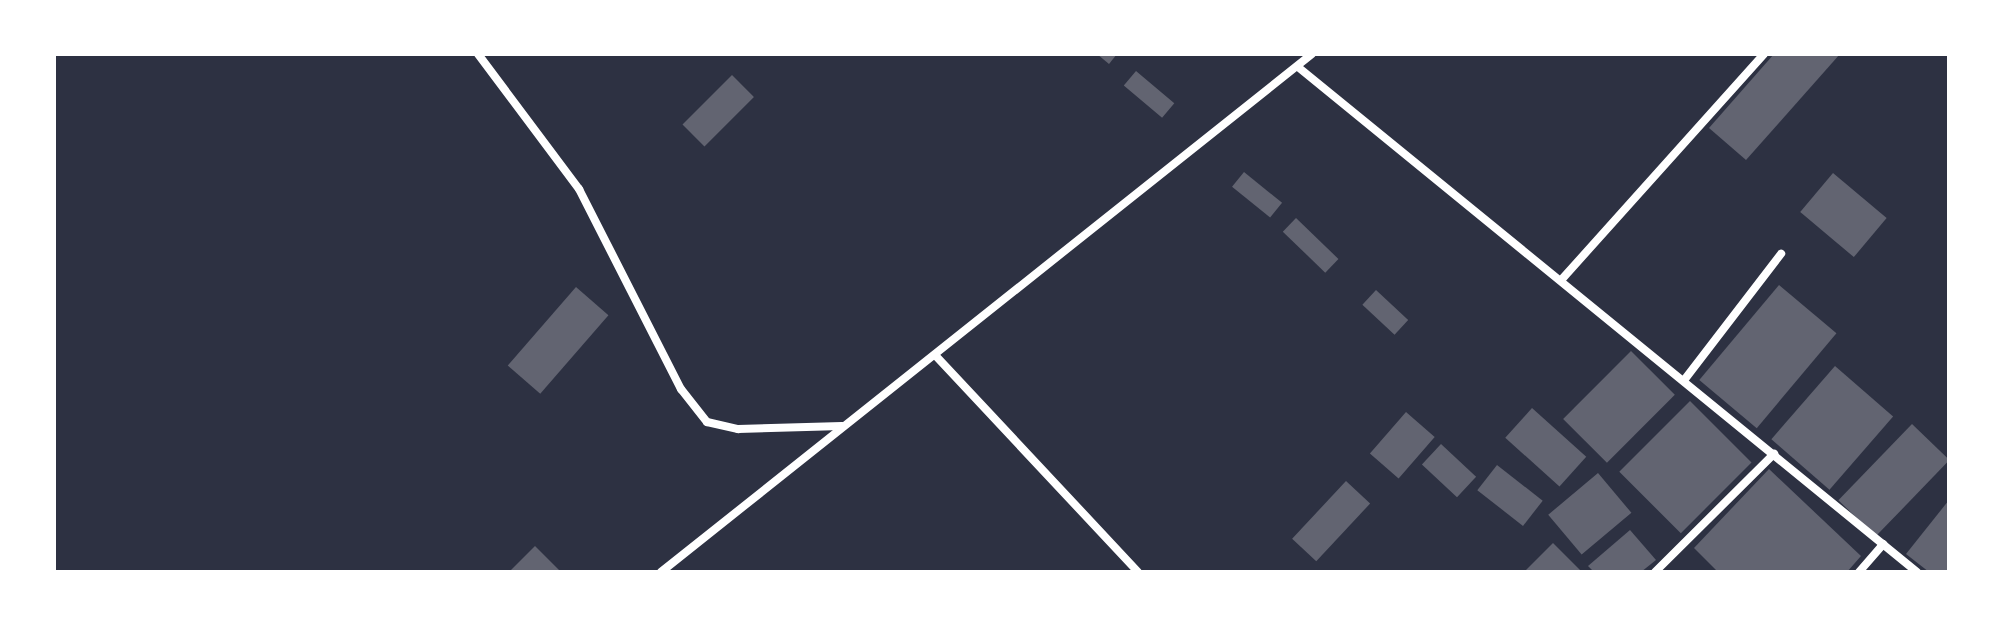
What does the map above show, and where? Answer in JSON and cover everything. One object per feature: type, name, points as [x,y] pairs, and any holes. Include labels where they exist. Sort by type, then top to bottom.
[{"type":"street","points":[[478,54],[579,189],[681,389],[707,422],[738,429],[844,426]]},
{"type":"street","points":[[663,571],[1312,54]]},
{"type":"street","points":[[1563,278],[1764,54]]},
{"type":"street","points":[[1298,67],[1563,278],[1917,572]]},
{"type":"street","points":[[1685,379],[1781,254]]},
{"type":"street","points":[[935,355],[1138,572]]},
{"type":"street","points":[[1655,572],[1774,454]]},
{"type":"street","points":[[1859,572],[1883,544]]},
{"type":"building","points":[[1097,54],[1117,54],[1109,64]]},
{"type":"building","points":[[1774,54],[1840,54],[1746,160],[1709,128]]},
{"type":"building","points":[[1136,71],[1174,103],[1162,118],[1124,86]]},
{"type":"building","points":[[732,75],[754,97],[704,146],[683,124]]},
{"type":"building","points":[[1244,172],[1282,203],[1270,218],[1232,187]]},
{"type":"building","points":[[1833,173],[1887,218],[1854,257],[1800,212]]},
{"type":"building","points":[[1296,218],[1338,259],[1325,273],[1283,232]]},
{"type":"building","points":[[1779,285],[1836,333],[1757,428],[1699,380]]},
{"type":"building","points":[[576,287],[608,315],[540,394],[508,365]]},
{"type":"building","points":[[1376,290],[1408,320],[1395,335],[1362,305]]},
{"type":"building","points":[[1631,351],[1675,395],[1607,463],[1563,419]]},
{"type":"building","points":[[1835,366],[1893,417],[1829,490],[1771,439]]},
{"type":"building","points":[[1690,401],[1752,463],[1681,533],[1619,472]]},
{"type":"building","points":[[1532,408],[1586,457],[1559,487],[1505,438]]},
{"type":"building","points":[[1406,412],[1435,437],[1399,478],[1370,454]]},
{"type":"building","points":[[1912,424],[1949,461],[1876,536],[1838,500]]},
{"type":"building","points":[[1441,444],[1476,477],[1457,497],[1422,464]]},
{"type":"building","points":[[1497,465],[1543,501],[1523,526],[1477,490]]},
{"type":"building","points":[[1769,469],[1861,556],[1847,572],[1718,572],[1694,548]]},
{"type":"building","points":[[1598,473],[1631,513],[1582,555],[1548,515]]},
{"type":"building","points":[[1346,481],[1370,504],[1316,561],[1292,539]]},
{"type":"building","points":[[1949,500],[1949,572],[1929,572],[1906,554]]},
{"type":"building","points":[[1630,530],[1656,560],[1641,572],[1594,572],[1588,566]]},
{"type":"building","points":[[1553,543],[1582,572],[1524,572]]},
{"type":"building","points":[[535,546],[561,572],[509,572]]}]
